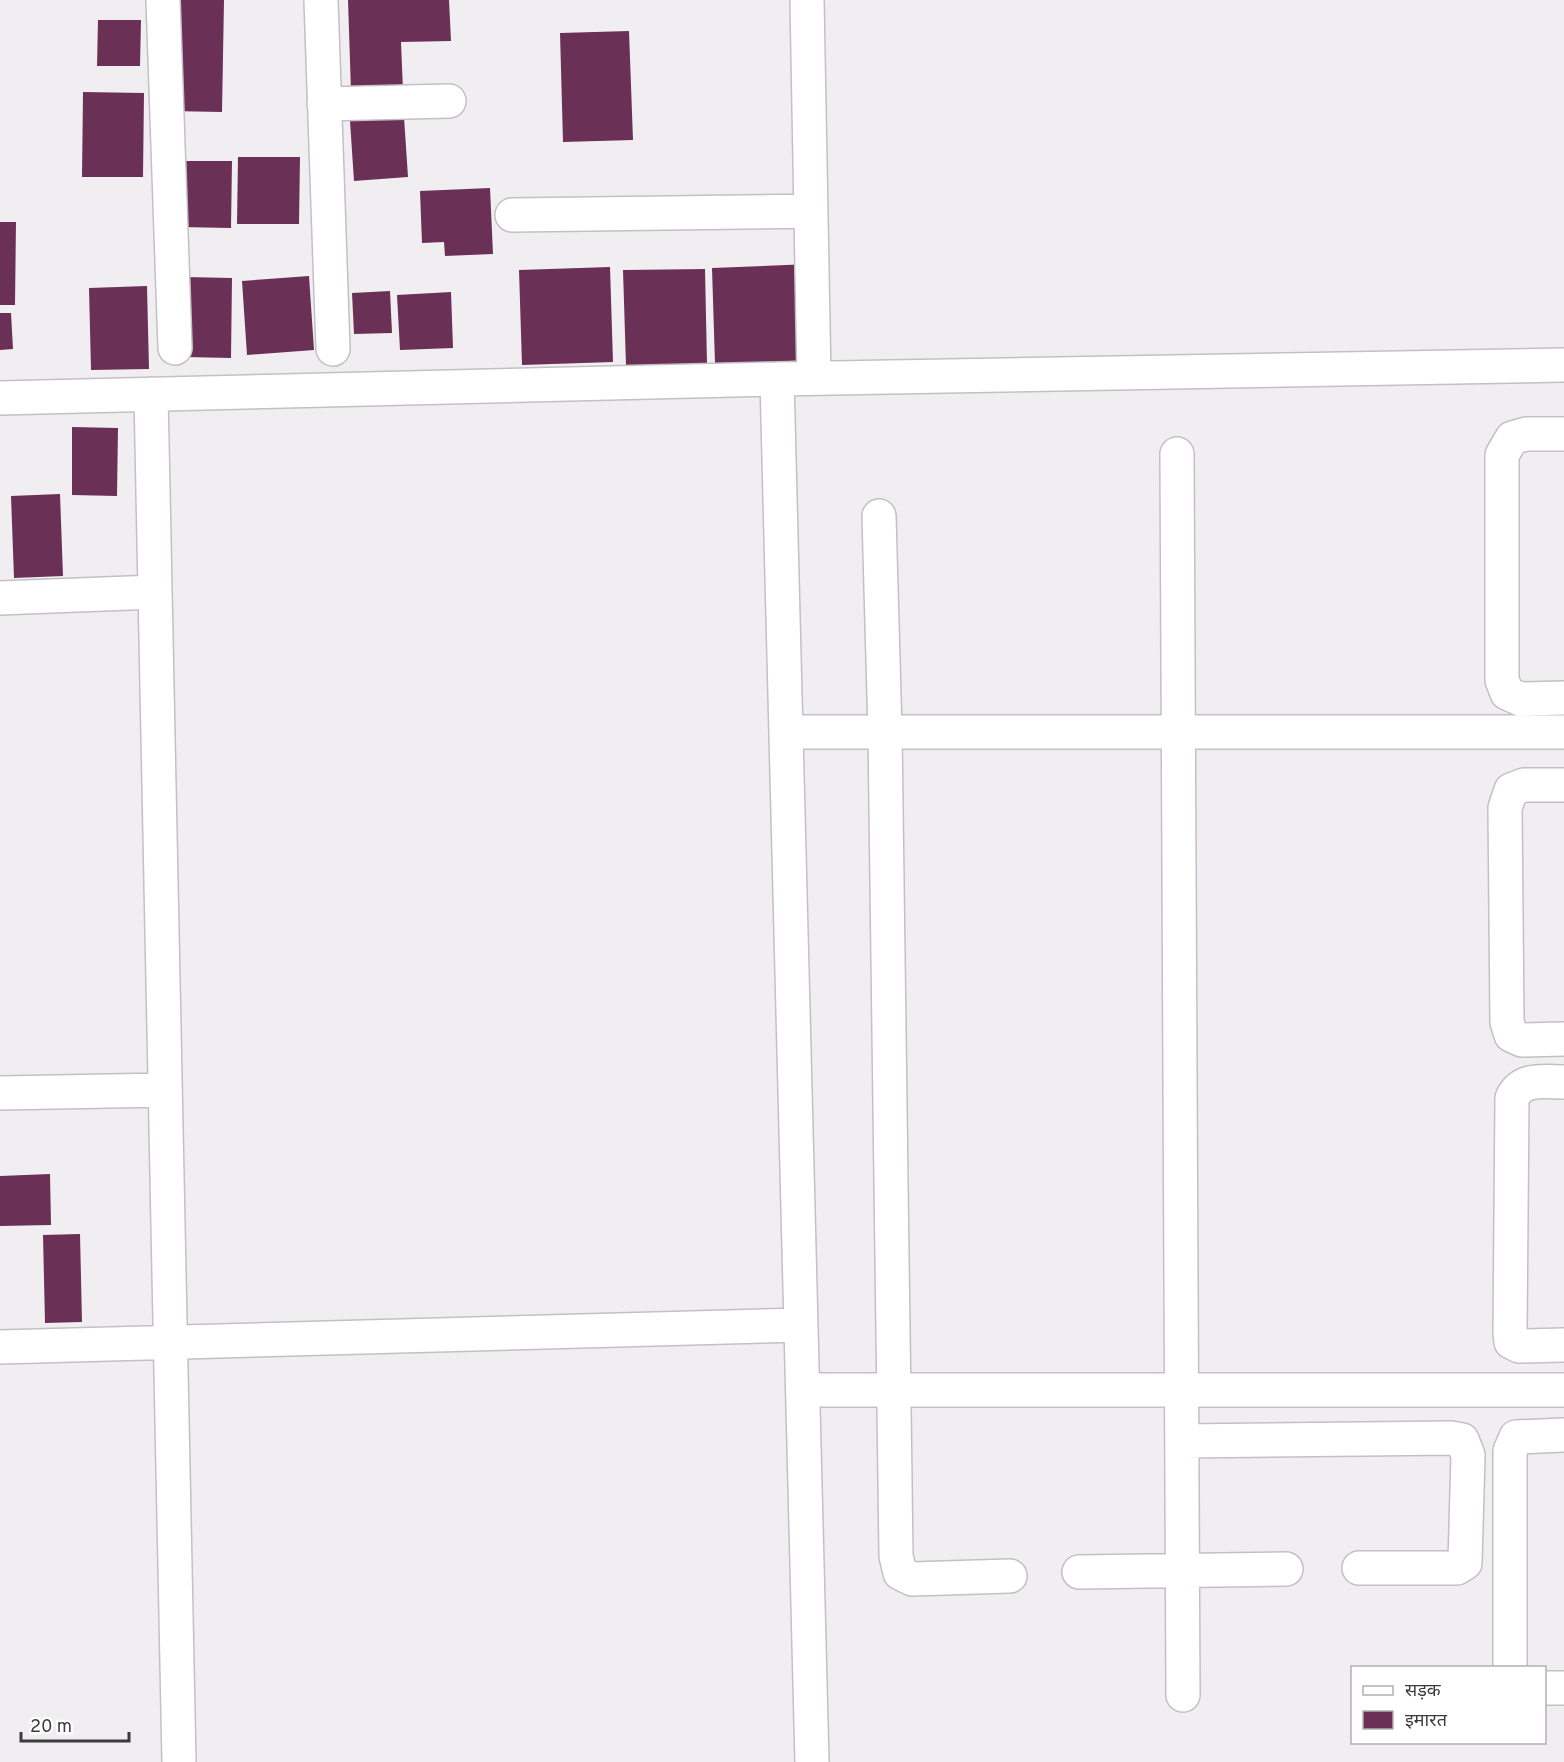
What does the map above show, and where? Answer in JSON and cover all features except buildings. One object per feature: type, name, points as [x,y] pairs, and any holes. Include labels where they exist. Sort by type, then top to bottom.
[{"type":"street","points":[[163,0],[175,348]]},
{"type":"street","points":[[321,0],[333,350]]},
{"type":"street","points":[[807,0],[814,378]]},
{"type":"street","points":[[324,104],[449,100]]},
{"type":"street","points":[[512,215],[811,211]]},
{"type":"street","points":[[0,398],[814,378],[1564,365]]},
{"type":"street","points":[[777,379],[812,1762]]},
{"type":"street","points":[[151,394],[179,1762]]},
{"type":"street","points":[[1564,434],[1526,434],[1512,438],[1502,454],[1502,680],[1507,693],[1520,699],[1564,698]]},
{"type":"street","points":[[1177,454],[1183,1695]]},
{"type":"street","points":[[879,516],[885,732],[896,1556],[900,1573],[912,1579],[1010,1576]]},
{"type":"street","points":[[0,598],[155,592]]},
{"type":"street","points":[[786,732],[1564,732]]},
{"type":"street","points":[[1564,785],[1524,785],[1511,790],[1505,808],[1507,1022],[1511,1035],[1522,1040],[1564,1039]]},
{"type":"street","points":[[1564,1082],[1527,1083],[1517,1088],[1512,1098],[1510,1333],[1511,1342],[1518,1346],[1564,1345]]},
{"type":"street","points":[[0,1093],[165,1090]]},
{"type":"street","points":[[0,1347],[801,1325]]},
{"type":"street","points":[[803,1390],[1564,1390]]},
{"type":"street","points":[[1510,1666],[1510,1451],[1516,1437],[1564,1435]]},
{"type":"street","points":[[1182,1441],[1451,1438],[1462,1440],[1468,1455],[1465,1563],[1457,1568],[1359,1568]]},
{"type":"street","points":[[1078,1572],[1286,1569]]},
{"type":"street","points":[[1546,1688],[1564,1688]]}]
